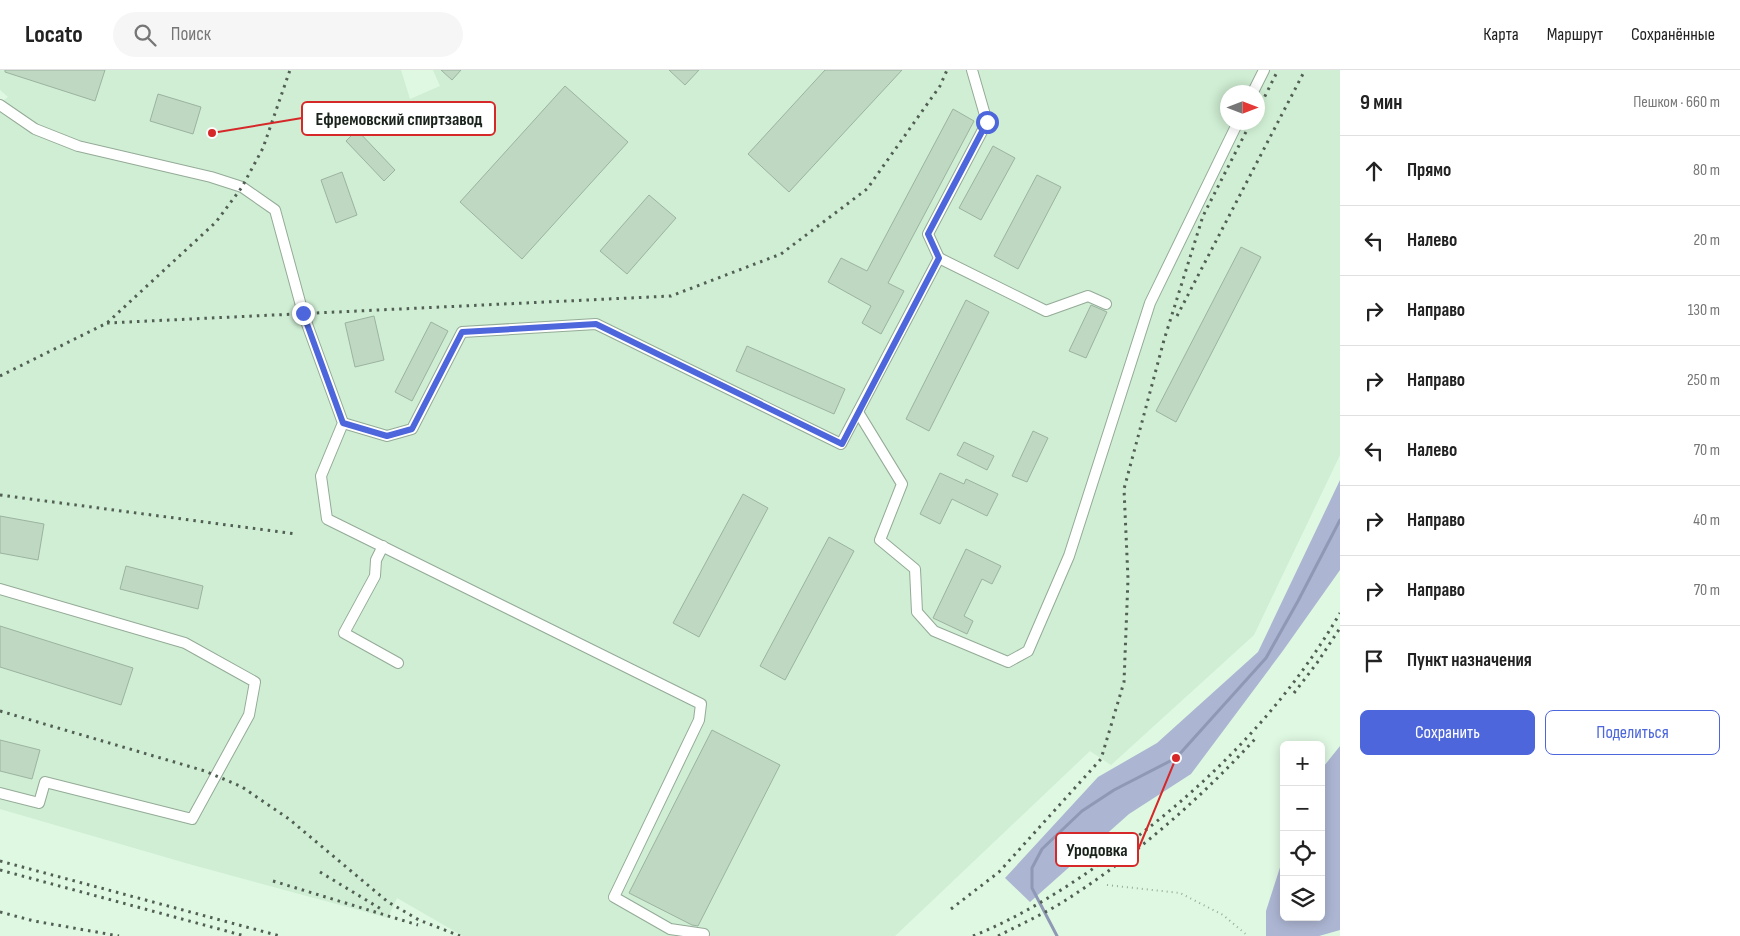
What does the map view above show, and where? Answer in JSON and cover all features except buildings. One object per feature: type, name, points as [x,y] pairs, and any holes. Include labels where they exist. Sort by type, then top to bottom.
[{"type":"street","points":[[972,70],[987,122],[928,234],[939,258],[1046,311],[1088,296],[1106,304]]},
{"type":"street","points":[[1256,85],[1264,70]]},
{"type":"street","points":[[0,105],[35,128],[78,146],[212,177],[242,188],[274,210],[303,313],[343,423],[320,476],[327,518],[701,704],[699,720],[614,897],[670,929],[704,934]]},
{"type":"street","points":[[858,412],[902,484],[880,540],[915,569],[917,612],[934,631],[1008,662],[1028,650],[1069,556],[1150,303],[1234,130]]},
{"type":"street","points":[[343,423],[387,436],[412,429],[462,332],[596,324],[842,444],[939,258]]},
{"type":"street","points":[[383,546],[376,560],[375,576],[344,633],[398,663]]},
{"type":"street","points":[[0,589],[185,644],[255,682],[249,715],[192,819],[45,782],[39,803],[0,793]]},
{"type":"path","points":[[1107,884],[1180,893],[1223,916],[1248,936]]},
{"type":"shaded area","points":[[0,70],[401,70],[410,99],[440,86],[433,70],[1340,70],[1340,455],[1254,635],[1111,765],[1090,751],[895,936],[463,936],[397,898],[388,918],[189,864],[0,809],[0,103],[8,97],[0,90]]},
{"type":"shaded area","points":[[1340,480],[1340,570],[1282,652],[1191,774],[1129,814],[1030,902],[1005,878],[1098,777],[1157,743],[1258,652]]},
{"type":"shaded area","points":[[1340,746],[1340,930],[1319,936],[1266,936],[1266,911],[1280,867],[1280,921],[1325,921],[1325,765]]},
{"type":"waterway","points":[[1057,936],[1032,888],[1032,868],[1042,849],[1082,811],[1114,790],[1176,758],[1266,658],[1340,520]]},
{"type":"railway","points":[[0,376],[107,323],[216,222],[242,187],[263,148],[290,70]]},
{"type":"railway","points":[[107,323],[671,296],[781,254],[867,189],[940,86],[947,70]]},
{"type":"railway","points":[[1265,96],[1278,70]]},
{"type":"railway","points":[[1177,316],[1305,70]]},
{"type":"railway","points":[[951,909],[999,872],[1101,759],[1124,682],[1128,579],[1124,489],[1164,340],[1203,216],[1247,130]]},
{"type":"railway","points":[[0,495],[296,534]]},
{"type":"railway","points":[[973,936],[1024,912],[1073,882],[1139,835],[1205,780],[1265,718],[1292,685],[1340,613]]},
{"type":"railway","points":[[1294,693],[1340,628]]},
{"type":"railway","points":[[0,711],[205,771],[242,787],[289,819],[388,902],[419,920],[460,936]]},
{"type":"railway","points":[[998,936],[1058,905],[1092,883],[1142,845],[1212,784],[1255,739]]},
{"type":"railway","points":[[0,861],[280,936]]},
{"type":"railway","points":[[0,870],[245,936]]},
{"type":"railway","points":[[320,872],[381,909]]},
{"type":"railway","points":[[273,881],[418,925]]},
{"type":"railway","points":[[0,912],[34,921],[119,936]]},
{"type":"place","name":"Ефремовский спиртзавод","points":[[212,133]]},
{"type":"place","name":"Уродовка","points":[[1176,758]]},
{"type":"route","points":[[303,313],[343,423],[387,436],[412,429],[462,332],[596,324],[842,444],[939,258],[928,234],[987,122]]}]
